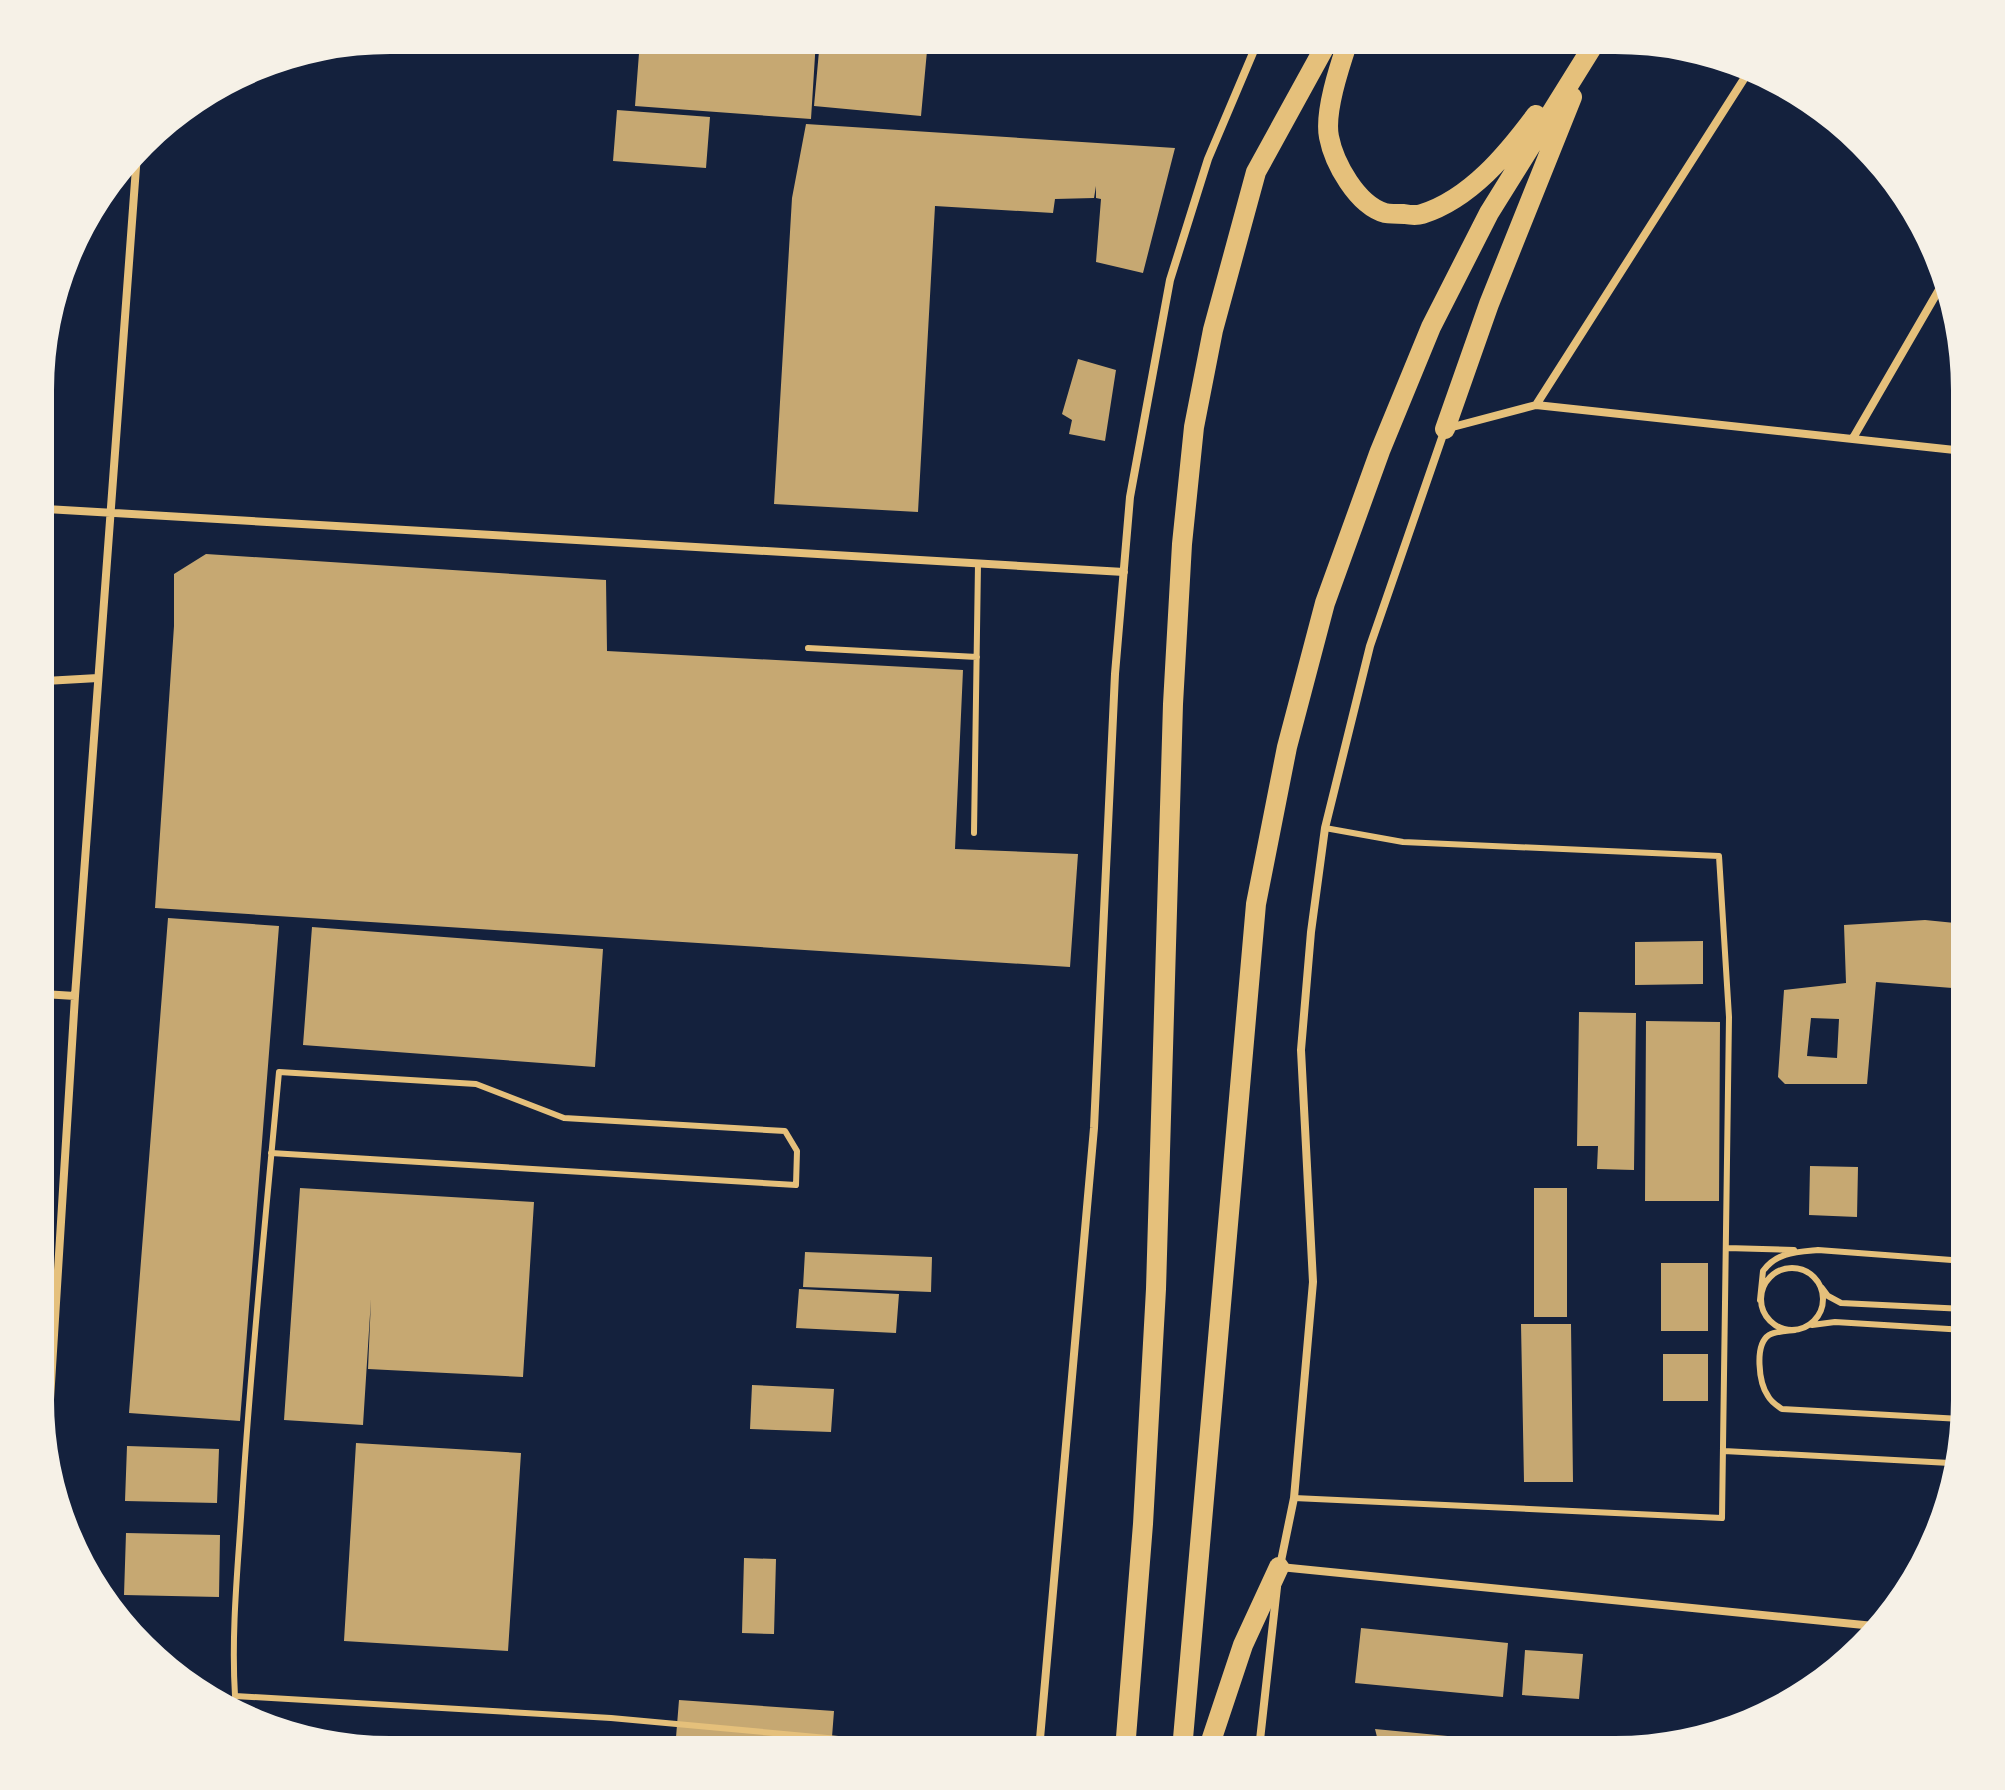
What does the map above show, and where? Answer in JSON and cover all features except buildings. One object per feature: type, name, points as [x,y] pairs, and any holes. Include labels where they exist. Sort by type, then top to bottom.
[{"type":"main road","points":[[1126,1736],[1143,1524],[1155,1305],[1165,1052],[1173,704],[1182,544],[1194,427],[1213,330],[1256,172],[1321,54]]},
{"type":"main road","points":[[1344,54],[1334,84],[1328,135],[1339,167],[1357,194],[1384,213],[1419,215],[1452,200],[1479,179],[1519,137],[1584,54]]},
{"type":"main road","points":[[1183,1736],[1256,904],[1287,747],[1325,603],[1380,451],[1431,327],[1489,213],[1586,54]]},
{"type":"main road","points":[[1445,429],[1489,304],[1589,54]]},
{"type":"main road","points":[[1213,1736],[1243,1645],[1279,1567]]},
{"type":"street","points":[[1040,1736],[1094,1128],[1115,674],[1130,497],[1170,280],[1208,159],[1252,54]]},
{"type":"street","points":[[1536,405],[1743,80]]},
{"type":"street","points":[[54,1335],[75,996],[136,171]]},
{"type":"street","points":[[1853,438],[1937,293]]},
{"type":"street","points":[[1260,1736],[1279,1567],[1294,1498],[1313,1282],[1301,1050],[1311,932],[1325,828],[1370,646],[1445,429],[1536,405],[1951,449]]},
{"type":"street","points":[[54,510],[1124,572]]},
{"type":"street","points":[[54,680],[98,678]]},
{"type":"street","points":[[54,995],[75,996]]},
{"type":"street","points":[[1279,1567],[1864,1625]]},
{"type":"lane","points":[[974,833],[978,564]]},
{"type":"lane","points":[[808,648],[977,657]]},
{"type":"lane","points":[[1294,1498],[1722,1518],[1729,1017],[1719,856],[1403,842],[1325,828]]},
{"type":"lane","points":[[271,1153],[796,1185],[797,1151],[785,1131],[564,1118],[476,1084],[279,1072],[271,1153],[245,1445],[233,1654],[235,1696],[611,1718],[806,1736]]},
{"type":"lane","points":[[1727,1248],[1818,1250],[1951,1260]]},
{"type":"lane","points":[[1760,1300],[1763,1271],[1769,1263],[1793,1252],[1818,1250]]},
{"type":"lane","points":[[1795,1330],[1775,1325],[1762,1310],[1760,1300],[1761,1289],[1767,1280],[1783,1268],[1804,1270],[1812,1275],[1828,1296],[1841,1303],[1951,1308]]},
{"type":"lane","points":[[1804,1327],[1813,1321],[1823,1304],[1819,1284]]},
{"type":"lane","points":[[1950,1418],[1782,1409],[1770,1400],[1763,1387],[1760,1353],[1764,1340],[1771,1333],[1835,1322],[1951,1329]]},
{"type":"lane","points":[[1724,1451],[1945,1463]]}]
